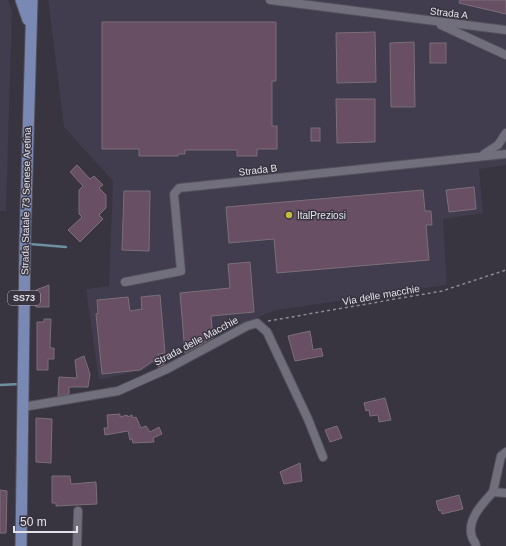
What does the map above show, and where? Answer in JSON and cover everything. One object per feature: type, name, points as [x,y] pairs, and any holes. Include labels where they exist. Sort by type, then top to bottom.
[{"type":"main road","points":[[21,0],[28,20],[30,50]]},
{"type":"main road","name":"Strada Statale 73 Senese Aretina","points":[[21,546],[23,407],[29,251],[30,50],[32,0]]},
{"type":"street","name":"Strada A","points":[[270,0],[506,30]]},
{"type":"street","points":[[433,21],[506,55]]},
{"type":"street","name":"Strada B","points":[[480,156],[491,152],[506,133]]},
{"type":"street","name":"Strada B","points":[[125,282],[181,271],[174,194],[179,188],[506,154]]},
{"type":"street","points":[[257,323],[267,332],[308,419],[323,457]]},
{"type":"street","name":"Strada delle Macchie","points":[[23,407],[118,391],[167,369],[247,326],[257,323]]},
{"type":"street","points":[[476,546],[472,537],[472,521],[480,506],[493,492],[501,456],[506,452]]},
{"type":"street","points":[[493,492],[506,493]]},
{"type":"street","points":[[77,546],[78,511]]},
{"type":"path","name":"Via delle macchie","points":[[257,323],[442,291],[506,270]]},
{"type":"shaded area","points":[[0,0],[8,0],[12,11],[6,211],[0,211]]},
{"type":"shaded area","points":[[48,0],[506,0],[506,165],[479,169],[483,213],[443,219],[447,285],[277,310],[178,348],[143,370],[99,380],[86,289],[109,286],[113,181],[64,127]]},
{"type":"building","points":[[460,0],[506,0],[506,14],[459,3]]},
{"type":"building","points":[[102,22],[276,22],[276,81],[272,81],[272,126],[277,126],[277,149],[257,149],[257,156],[237,156],[237,150],[185,150],[185,154],[178,154],[178,156],[139,156],[139,149],[102,149]]},
{"type":"building","points":[[375,32],[376,82],[337,83],[336,33]]},
{"type":"building","points":[[414,42],[415,107],[391,107],[390,43]]},
{"type":"building","points":[[430,43],[446,43],[446,63],[430,63]]},
{"type":"building","points":[[336,99],[375,99],[375,142],[337,143]]},
{"type":"building","points":[[311,128],[320,128],[320,141],[311,141]]},
{"type":"building","points":[[77,165],[90,179],[94,176],[103,185],[99,188],[106,195],[106,208],[99,215],[103,219],[80,242],[68,230],[82,217],[79,214],[79,190],[83,186],[70,172]]},
{"type":"building","points":[[474,187],[476,209],[449,212],[446,190]]},
{"type":"building","points":[[423,190],[425,211],[431,211],[432,225],[426,225],[429,260],[277,273],[274,239],[229,243],[226,207]]},
{"type":"building","points":[[124,191],[150,191],[149,251],[122,250]]},
{"type":"building","points":[[250,262],[254,312],[211,316],[213,338],[185,353],[180,293],[230,288],[228,264]]},
{"type":"building","points":[[49,285],[49,307],[36,307],[36,290]]},
{"type":"building","points":[[160,295],[165,353],[158,354],[165,364],[158,367],[153,361],[140,370],[102,374],[96,314],[98,313],[97,300],[128,297],[130,311],[142,309],[141,297]]},
{"type":"building","points":[[44,319],[51,319],[50,348],[54,348],[54,359],[48,359],[48,370],[37,370],[37,322],[44,322]]},
{"type":"building","points":[[310,331],[313,350],[321,348],[323,356],[295,361],[288,336]]},
{"type":"building","points":[[84,356],[90,374],[88,387],[69,387],[69,394],[58,396],[59,377],[77,378],[75,360]]},
{"type":"building","points":[[385,398],[391,420],[379,422],[378,415],[370,416],[369,410],[366,411],[364,403]]},
{"type":"building","points":[[120,414],[120,417],[127,415],[128,417],[132,415],[133,418],[136,417],[141,428],[146,426],[150,432],[159,427],[162,434],[153,438],[154,442],[133,443],[132,439],[130,440],[128,431],[105,435],[104,428],[108,428],[107,415]]},
{"type":"building","points":[[36,418],[52,419],[51,463],[36,462]]},
{"type":"building","points":[[337,426],[342,438],[330,442],[325,430]]},
{"type":"building","points":[[300,463],[302,481],[284,484],[280,472]]},
{"type":"building","points":[[52,476],[70,476],[71,484],[96,482],[97,504],[56,506],[56,503],[52,503]]},
{"type":"building","points":[[0,490],[7,491],[6,533],[0,533]]},
{"type":"building","points":[[459,495],[463,509],[442,514],[441,510],[439,511],[436,501]]},
{"type":"waterway","points":[[30,244],[66,247]]},
{"type":"waterway","points":[[0,385],[20,384]]},
{"type":"place","name":"ItalPreziosi","points":[[289,215]]}]
